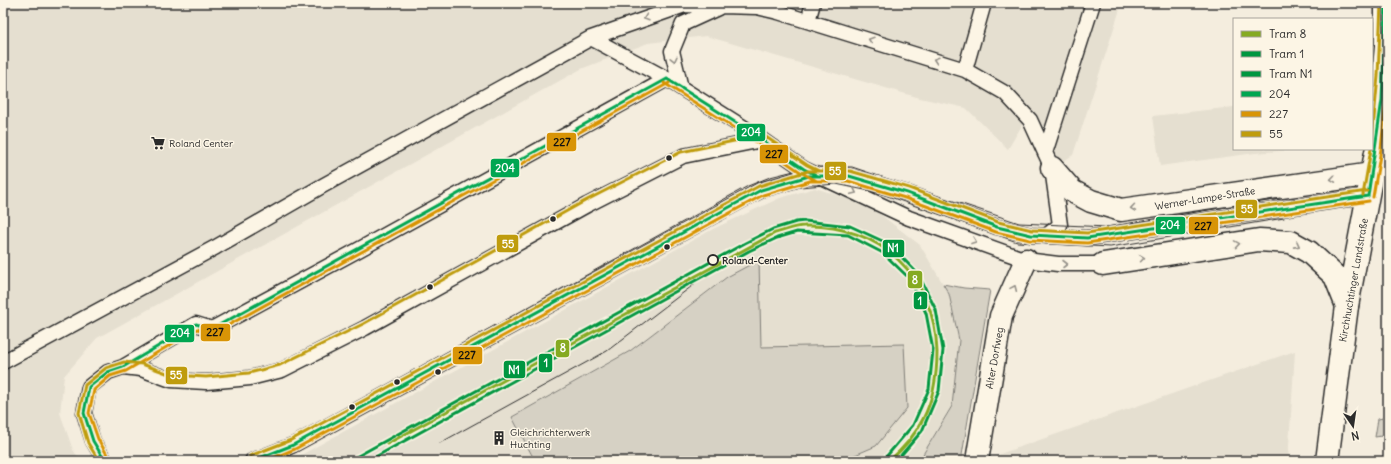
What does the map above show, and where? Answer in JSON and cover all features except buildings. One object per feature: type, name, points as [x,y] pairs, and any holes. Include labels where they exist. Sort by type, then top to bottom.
[{"type":"street","name":"Kirchhuchtinger Landstraße","points":[[1327,461],[1347,306],[1377,148],[1383,86],[1386,3]]},
{"type":"street","name":"Werner-Lampe-Straße","points":[[1049,160],[1072,191],[1091,201],[1121,210],[1372,174]]},
{"type":"street","points":[[1104,264],[1259,240],[1290,242],[1309,252],[1335,276],[1347,306]]},
{"type":"street","name":"Alter Dorfweg","points":[[977,461],[1001,316],[1026,260]]},
{"type":"lane","points":[[808,20],[813,3]]},
{"type":"lane","points":[[965,70],[984,3]]},
{"type":"lane","points":[[1049,160],[1093,3]]},
{"type":"lane","points":[[3,362],[216,247],[324,185],[591,38],[685,5],[757,7],[808,20],[965,70],[1005,93],[1030,120],[1049,160],[1060,225],[1046,236]]},
{"type":"lane","points":[[681,88],[672,51],[683,24],[722,6]]},
{"type":"lane","points":[[591,38],[667,79],[804,169],[909,218],[1026,260],[1058,264],[1104,264]]},
{"type":"lane","points":[[105,461],[93,441],[84,413],[89,387],[108,372],[123,367],[196,324],[212,329],[667,79]]},
{"type":"lane","points":[[123,367],[141,369],[171,380],[206,382],[250,378],[282,370],[364,328],[587,205],[683,156],[762,140]]},
{"type":"lane","points":[[252,461],[293,445],[761,190],[809,176],[849,176],[907,193],[996,227],[1031,235],[1088,238],[1368,196]]},
{"type":"shaded area","points":[[3,3],[1122,3],[1073,155],[1055,166],[1028,115],[1008,149],[966,108],[920,98],[706,36],[648,43],[581,69],[97,338],[64,376],[60,413],[73,450],[81,461],[3,461]]},
{"type":"shaded area","points":[[1233,107],[1233,150],[1296,150],[1255,153],[1160,166],[1153,116]]},
{"type":"shaded area","points":[[815,188],[868,205],[920,245],[949,294],[959,340],[952,406],[919,461],[841,461],[876,446],[760,347],[758,261],[727,277],[630,351],[512,417],[535,461],[290,461],[715,228],[780,198]]},
{"type":"shaded area","points":[[759,260],[761,347],[904,344],[907,408],[876,446],[841,461],[535,461],[512,417],[630,351],[727,277]]},
{"type":"shaded area","points":[[943,284],[964,288],[990,290],[961,461],[919,461],[952,406],[959,340],[949,294]]},
{"type":"shaded area","points":[[1295,351],[1288,461],[996,461],[997,455]]},
{"type":"shaded area","points":[[1388,417],[1388,435],[1375,437],[1378,419]]},
{"type":"tram line","points":[[249,461],[748,186],[770,177],[798,170],[820,167],[852,167],[1019,223],[1107,227],[1280,198]]},
{"type":"tram line","points":[[280,461],[697,231],[770,195],[800,187],[836,184],[879,193],[1017,242],[1110,247],[1284,218]]},
{"type":"tram line","name":"N1","points":[[356,457],[745,243],[773,229],[796,222],[805,221],[850,226],[889,244],[918,274],[936,310],[943,350],[939,391],[922,431],[896,461]]},
{"type":"tram line","name":"8","points":[[387,444],[775,233],[804,226],[831,228],[857,234],[879,245],[898,260],[914,278],[926,300],[934,325],[937,352],[932,395],[927,411],[916,431],[904,447],[889,461]]},
{"type":"tram line","name":"1","points":[[368,461],[749,251],[777,238],[797,232],[848,235],[883,253],[910,279],[926,313],[933,350],[929,389],[913,425],[885,458]]},
{"type":"tram line","points":[[440,443],[607,351],[730,257]]},
{"type":"transit line","name":"55","points":[[1373,128],[1378,76],[1381,3]]},
{"type":"transit line","name":"204","points":[[1368,196],[1382,100],[1386,3]]},
{"type":"transit line","name":"204","points":[[667,79],[749,131],[804,169],[818,176],[837,176]]},
{"type":"transit line","name":"204","points":[[105,461],[93,441],[84,413],[89,387],[108,372],[123,367],[196,324],[212,329],[667,79]]},
{"type":"transit line","name":"227","points":[[1373,197],[1381,149],[1388,82]]},
{"type":"transit line","name":"227","points":[[664,83],[746,135],[802,173],[817,181],[837,181]]},
{"type":"transit line","name":"227","points":[[109,458],[98,439],[89,413],[94,390],[110,376],[126,371],[197,329],[214,333],[669,83]]},
{"type":"transit line","name":"55","points":[[99,461],[88,443],[79,413],[85,385],[106,368],[124,362],[142,364],[172,375],[206,377],[249,373],[280,365],[363,324],[585,201],[681,152],[763,135],[807,165],[819,171],[850,171],[909,188],[998,222],[1032,230],[1087,233],[1367,191]]},
{"type":"transit line","name":"55","points":[[1363,195],[1371,150]]},
{"type":"transit line","name":"55","points":[[250,456],[291,440],[759,186],[808,171],[837,171]]},
{"type":"transit line","name":"204","points":[[252,461],[293,445],[761,190],[809,176],[849,176],[907,193],[997,227],[1031,235],[1087,238],[1368,196]]},
{"type":"transit line","name":"227","points":[[266,461],[295,449],[763,195],[810,181],[848,181],[905,198],[996,232],[1030,240],[1087,243],[1369,201]]},
{"type":"place","name":"Roland Center","points":[[158,143]]},
{"type":"place","name":"Roland-Center","points":[[713,260]]},
{"type":"place","name":"Gleichrichterwerk Huchting","points":[[499,438]]}]
